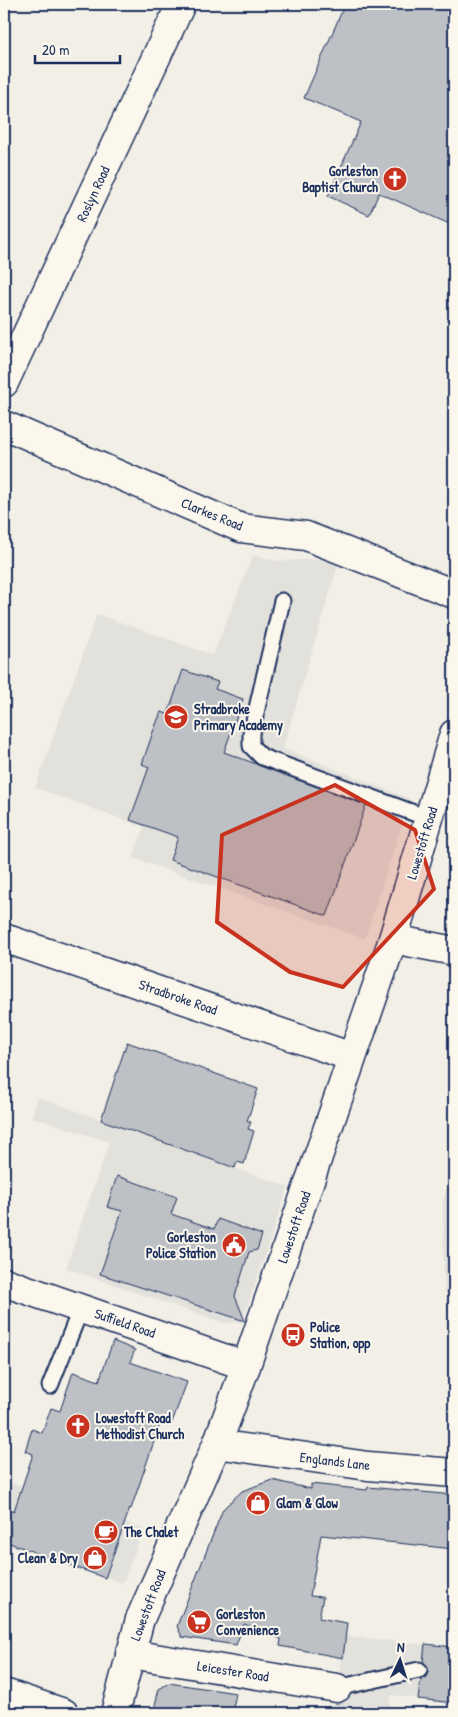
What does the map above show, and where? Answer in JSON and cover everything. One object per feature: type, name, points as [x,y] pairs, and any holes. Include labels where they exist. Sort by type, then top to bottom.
[{"type":"street","name":"Roslyn Road","points":[[4,383],[181,4]]},
{"type":"street","name":"Clarkes Road","points":[[4,424],[241,528],[306,536],[454,594]]},
{"type":"street","name":"Lowestoft Road","points":[[115,1713],[140,1619],[217,1444],[246,1366],[393,939],[453,746]]},
{"type":"street","name":"Stradbroke Road","points":[[4,938],[352,1057]]},
{"type":"street","points":[[393,939],[454,951]]},
{"type":"street","name":"Suffield Road","points":[[4,1282],[246,1366]]},
{"type":"street","name":"Englands Lane","points":[[217,1444],[368,1466],[454,1473]]},
{"type":"street","name":"Leicester Road","points":[[130,1654],[337,1688]]},
{"type":"street","points":[[4,1694],[64,1713]]},
{"type":"lane","points":[[282,601],[251,734],[251,746],[262,758],[430,819]]},
{"type":"lane","points":[[50,1386],[81,1308]]},
{"type":"lane","points":[[337,1688],[419,1670]]},
{"type":"highlighted area","points":[[335,785],[415,830],[434,889],[343,987],[290,972],[217,922],[222,835]]},
{"type":"shaded area","name":"Stradbroke Primary Academy","points":[[253,555],[279,561],[319,559],[338,565],[283,748],[410,799],[365,939],[133,858],[144,827],[35,788],[97,614],[213,655]]},
{"type":"shaded area","points":[[38,1097],[288,1187],[242,1322],[224,1323],[66,1268],[109,1142],[32,1117]]},
{"type":"shaded area","points":[[454,1166],[454,1312],[444,1290],[443,1199]]},
{"type":"shaded area","points":[[4,1480],[144,1529],[123,1583],[4,1541]]},
{"type":"shaded area","points":[[346,1636],[454,1648],[454,1703],[391,1695],[388,1713],[333,1713]]},
{"type":"building","points":[[345,4],[454,4],[454,226],[379,193],[369,215],[328,196],[361,122],[304,98]]},
{"type":"building","points":[[183,670],[218,682],[215,689],[243,699],[224,752],[366,805],[327,916],[170,860],[178,837],[130,820],[149,767],[142,764],[153,732],[161,712],[168,714]]},
{"type":"building","points":[[127,1042],[258,1089],[247,1121],[251,1122],[248,1129],[254,1131],[244,1164],[237,1162],[235,1168],[101,1120]]},
{"type":"building","name":"Gorleston Police Station","points":[[117,1176],[177,1197],[171,1214],[214,1229],[218,1219],[262,1235],[257,1250],[249,1252],[235,1296],[245,1321],[100,1274],[122,1211],[107,1207]]},
{"type":"building","points":[[113,1341],[135,1350],[130,1362],[187,1382],[171,1425],[161,1421],[105,1578],[4,1541],[4,1507],[14,1511],[33,1454],[25,1451],[32,1429],[42,1433],[51,1408],[60,1411],[73,1372],[99,1381]]},
{"type":"building","points":[[272,1480],[311,1489],[311,1484],[367,1490],[368,1487],[454,1495],[454,1549],[321,1535],[310,1596],[323,1597],[319,1618],[347,1623],[343,1658],[280,1646],[281,1639],[244,1624],[236,1645],[182,1637],[177,1626],[223,1509],[242,1491]]},
{"type":"building","points":[[425,1644],[454,1647],[454,1703],[418,1699],[421,1679],[426,1677],[428,1672],[428,1668],[423,1662]]},
{"type":"building","points":[[169,1683],[236,1693],[232,1713],[153,1713],[159,1689]]},
{"type":"place","name":"Gorleston Baptist Church","points":[[395,179]]},
{"type":"place","name":"Stradbroke Primary Academy","points":[[176,717]]},
{"type":"place","name":"Gorleston Police Station","points":[[234,1245]]},
{"type":"place","name":"Police Station, opp","points":[[293,1335]]},
{"type":"place","name":"Lowestoft Road Methodist Church","points":[[78,1426]]},
{"type":"place","name":"Glam & Glow","points":[[258,1503]]},
{"type":"place","name":"The Chalet","points":[[106,1532]]},
{"type":"place","name":"Clean & Dry","points":[[95,1558]]},
{"type":"place","name":"Gorleston Convenience","points":[[199,1622]]}]
